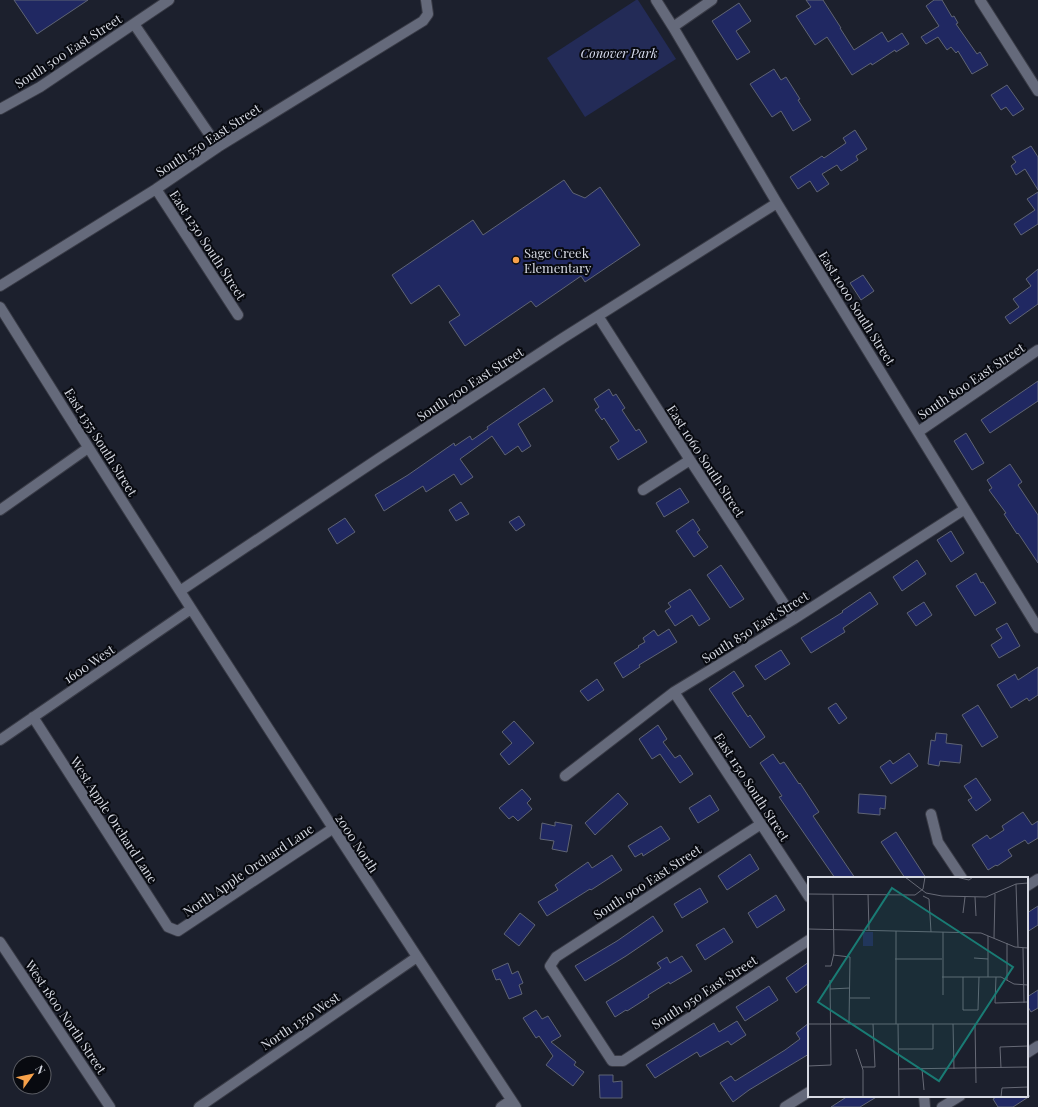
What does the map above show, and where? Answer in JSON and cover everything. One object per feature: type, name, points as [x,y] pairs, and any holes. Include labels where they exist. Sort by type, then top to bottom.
[{"type":"street","name":"South 500 East Street","points":[[0,109],[40,87],[169,0]]},
{"type":"street","name":"South 550 East Street","points":[[0,286],[156,189],[218,147],[423,21],[428,14],[426,0]]},
{"type":"street","name":"East 1000 South Street","points":[[656,0],[777,203],[1038,628]]},
{"type":"street","points":[[673,27],[712,0]]},
{"type":"street","points":[[980,0],[1038,91]]},
{"type":"street","points":[[134,24],[218,147]]},
{"type":"street","name":"East 1250 South Street","points":[[156,189],[238,315]]},
{"type":"street","name":"South 700 East Street","points":[[180,591],[378,459],[598,316],[777,203]]},
{"type":"street","name":"East 1355 South Street","points":[[0,307],[180,591]]},
{"type":"street","name":"East 1060 South Street","points":[[598,316],[794,619]]},
{"type":"street","name":"South 800 East Street","points":[[918,432],[1038,350]]},
{"type":"street","points":[[0,510],[88,448]]},
{"type":"street","points":[[644,490],[690,460]]},
{"type":"street","name":"South 850 East Street","points":[[565,776],[674,692],[794,619],[965,509]]},
{"type":"street","name":"2000 North","points":[[180,591],[332,829],[513,1104]]},
{"type":"street","name":"1600 West","points":[[0,740],[191,609]]},
{"type":"street","name":"East 1150 South Street","points":[[674,692],[808,894]]},
{"type":"street","name":"West Apple Orchard Lane","points":[[33,718],[168,927],[178,931]]},
{"type":"street","points":[[931,814],[938,842],[961,877]]},
{"type":"street","name":"South 900 East Street","points":[[612,1061],[550,966],[556,957],[761,824]]},
{"type":"street","name":"North Apple Orchard Lane","points":[[178,931],[332,829]]},
{"type":"street","points":[[1028,885],[1038,879]]},
{"type":"street","name":"South 950 East Street","points":[[612,1061],[623,1061],[808,941]]},
{"type":"street","name":"West 1800 North Street","points":[[1,946],[110,1107]]},
{"type":"street","name":"North 1350 West","points":[[199,1107],[417,957]]},
{"type":"street","points":[[1028,1052],[1038,1046]]},
{"type":"street","points":[[785,1107],[808,1093]]},
{"type":"street","points":[[924,1097],[925,1107]]},
{"type":"street","points":[[942,1107],[958,1097]]},
{"type":"street","points":[[501,1107],[513,1104]]},
{"type":"green space","name":"Conover Park","points":[[638,0],[676,59],[585,117],[547,58]]},
{"type":"building","points":[[14,0],[88,0],[37,34]]},
{"type":"building","points":[[806,0],[823,0],[854,50],[882,32],[888,42],[902,33],[909,44],[896,52],[895,50],[872,65],[871,63],[852,75],[827,37],[815,45],[796,16],[811,7]]},
{"type":"building","points":[[934,0],[942,0],[952,17],[954,16],[958,23],[956,24],[977,54],[980,52],[988,65],[972,74],[958,51],[956,53],[951,47],[947,50],[938,37],[926,44],[921,37],[939,26],[926,6]]},
{"type":"building","points":[[739,3],[751,21],[736,31],[750,52],[737,60],[712,21]]},
{"type":"building","points":[[774,69],[781,80],[786,77],[811,120],[793,131],[781,111],[772,117],[750,84]]},
{"type":"building","points":[[1007,85],[1024,109],[1013,116],[1006,107],[1001,110],[991,95]]},
{"type":"building","points":[[855,130],[867,149],[856,156],[858,160],[841,171],[837,165],[822,174],[829,184],[817,192],[810,181],[798,189],[790,177],[822,156],[824,158],[846,143],[843,138]]},
{"type":"building","points":[[1031,146],[1038,157],[1038,190],[1025,169],[1016,175],[1011,166],[1016,162],[1012,157]]},
{"type":"building","name":"Sage Creek Elementary","points":[[564,180],[573,193],[585,198],[600,187],[640,245],[585,282],[581,276],[536,307],[531,301],[465,346],[449,322],[460,315],[439,285],[411,304],[392,275],[473,220],[483,235]]},
{"type":"building","points":[[1038,192],[1038,224],[1021,235],[1014,224],[1035,210],[1027,199]]},
{"type":"building","points":[[1038,269],[1038,304],[1010,324],[1005,317],[1019,307],[1013,299],[1031,286],[1026,279]]},
{"type":"building","points":[[863,275],[874,291],[861,300],[850,283]]},
{"type":"building","points":[[1038,381],[1038,401],[990,433],[981,420]]},
{"type":"building","points":[[544,388],[553,401],[518,424],[531,446],[522,452],[518,446],[505,455],[492,436],[460,459],[473,477],[461,485],[454,474],[426,492],[423,486],[384,511],[375,495],[408,475],[454,443],[455,446],[470,436],[472,440],[488,429],[487,427]]},
{"type":"building","points":[[609,389],[613,396],[616,394],[625,408],[622,410],[636,431],[639,429],[647,442],[618,460],[610,447],[619,441],[604,418],[602,420],[595,410],[599,407],[594,399]]},
{"type":"building","points":[[966,433],[984,463],[972,470],[954,441]]},
{"type":"building","points":[[1010,464],[1022,482],[1018,485],[1038,515],[1038,563],[1004,514],[1006,513],[989,490],[992,488],[987,480]]},
{"type":"building","points":[[680,488],[689,502],[664,517],[656,503]]},
{"type":"building","points":[[461,502],[469,514],[456,521],[449,510]]},
{"type":"building","points":[[519,516],[525,525],[516,531],[509,522]]},
{"type":"building","points":[[345,518],[355,532],[337,544],[328,529]]},
{"type":"building","points":[[693,519],[700,530],[697,532],[708,547],[694,557],[676,531]]},
{"type":"building","points":[[951,531],[964,553],[951,562],[937,540]]},
{"type":"building","points":[[917,560],[926,574],[902,591],[893,577]]},
{"type":"building","points":[[721,565],[744,599],[730,608],[707,575]]},
{"type":"building","points":[[976,573],[981,583],[983,582],[996,603],[975,616],[956,586]]},
{"type":"building","points":[[690,589],[710,619],[699,626],[692,615],[675,626],[665,611],[671,607],[668,603]]},
{"type":"building","points":[[870,592],[878,604],[843,628],[845,632],[811,653],[801,638],[843,612],[842,611]]},
{"type":"building","points":[[924,602],[932,615],[916,626],[907,613]]},
{"type":"building","points":[[1007,623],[1020,646],[999,658],[991,645],[1002,638],[996,629]]},
{"type":"building","points":[[669,629],[677,642],[639,665],[640,667],[623,678],[614,663],[639,647],[638,646],[645,642],[643,638],[654,630],[658,636]]},
{"type":"building","points":[[781,650],[790,664],[765,680],[755,666]]},
{"type":"building","points":[[1038,667],[1038,695],[1029,701],[1027,698],[1011,708],[997,685],[1015,674],[1018,680]]},
{"type":"building","points":[[734,671],[744,686],[732,693],[748,717],[750,715],[765,737],[750,748],[709,689]]},
{"type":"building","points":[[597,679],[604,690],[588,701],[580,691]]},
{"type":"building","points":[[836,703],[847,718],[839,724],[828,708]]},
{"type":"building","points":[[978,705],[998,737],[982,747],[962,715]]},
{"type":"building","points":[[514,721],[534,743],[509,765],[500,754],[512,743],[502,732]]},
{"type":"building","points":[[658,725],[667,739],[663,742],[675,758],[680,755],[693,774],[680,783],[660,754],[652,759],[639,739]]},
{"type":"building","points":[[936,733],[947,734],[946,743],[962,745],[960,763],[940,761],[939,766],[928,764],[931,740],[935,741]]},
{"type":"building","points":[[909,753],[918,766],[891,784],[880,767],[890,760],[893,764]]},
{"type":"building","points":[[773,754],[780,764],[784,762],[819,812],[813,816],[854,877],[834,877],[779,797],[782,796],[760,763]]},
{"type":"building","points":[[976,778],[991,800],[976,811],[968,800],[972,798],[964,786]]},
{"type":"building","points":[[522,789],[531,799],[527,803],[532,809],[518,821],[513,816],[509,819],[499,808]]},
{"type":"building","points":[[618,793],[628,804],[595,835],[585,823]]},
{"type":"building","points":[[859,794],[886,796],[885,809],[880,808],[880,815],[858,813]]},
{"type":"building","points":[[710,795],[719,810],[698,823],[689,808]]},
{"type":"building","points":[[1023,812],[1032,825],[1038,821],[1038,838],[1028,844],[1025,840],[1008,850],[1012,856],[988,870],[972,845],[987,835],[990,839],[1004,830],[1002,826]]},
{"type":"building","points":[[555,822],[572,825],[567,852],[552,849],[554,841],[540,839],[542,823],[555,826]]},
{"type":"building","points":[[661,826],[670,839],[643,856],[642,853],[635,857],[628,846]]},
{"type":"building","points":[[896,832],[925,877],[904,877],[881,842]]},
{"type":"building","points":[[750,854],[759,869],[727,890],[718,876]]},
{"type":"building","points":[[612,855],[622,870],[547,916],[538,902],[558,890],[555,885],[588,862],[592,868]]},
{"type":"building","points":[[700,888],[708,902],[682,918],[674,904]]},
{"type":"building","points":[[776,895],[785,910],[757,928],[748,913]]},
{"type":"building","points":[[1038,906],[1038,925],[1028,931],[1028,912]]},
{"type":"building","points":[[520,913],[535,925],[519,946],[504,934]]},
{"type":"building","points":[[653,916],[663,931],[585,981],[575,966],[617,941]]},
{"type":"building","points":[[724,928],[733,942],[705,960],[696,945]]},
{"type":"building","points":[[682,956],[692,971],[670,984],[669,982],[648,995],[649,997],[615,1017],[606,1002],[661,968],[657,963],[667,957],[670,963]]},
{"type":"building","points":[[508,963],[512,974],[518,971],[523,983],[519,985],[522,994],[509,999],[500,979],[496,980],[492,970]]},
{"type":"building","points":[[808,963],[808,984],[796,993],[786,978]]},
{"type":"building","points":[[769,986],[778,1000],[745,1021],[736,1007]]},
{"type":"building","points":[[1038,990],[1038,1008],[1031,1012],[1028,1007],[1028,996]]},
{"type":"building","points":[[536,1010],[542,1019],[548,1016],[561,1036],[551,1042],[576,1062],[574,1065],[584,1072],[573,1086],[546,1065],[553,1056],[539,1036],[536,1038],[523,1018]]},
{"type":"building","points":[[737,1021],[746,1035],[731,1045],[728,1041],[700,1057],[697,1052],[655,1078],[646,1065],[714,1023],[719,1032]]},
{"type":"building","points":[[808,1024],[808,1055],[749,1090],[733,1102],[720,1083],[731,1076],[735,1081],[785,1050],[800,1039],[796,1033]]},
{"type":"building","points":[[599,1075],[613,1075],[613,1082],[622,1081],[622,1098],[600,1098]]},
{"type":"building","points":[[1030,1096],[1013,1107],[998,1107],[993,1099],[996,1097]]},
{"type":"building","points":[[846,1097],[876,1097],[860,1107],[831,1107]]},
{"type":"place","name":"Sage Creek Elementary","points":[[516,260]]}]
